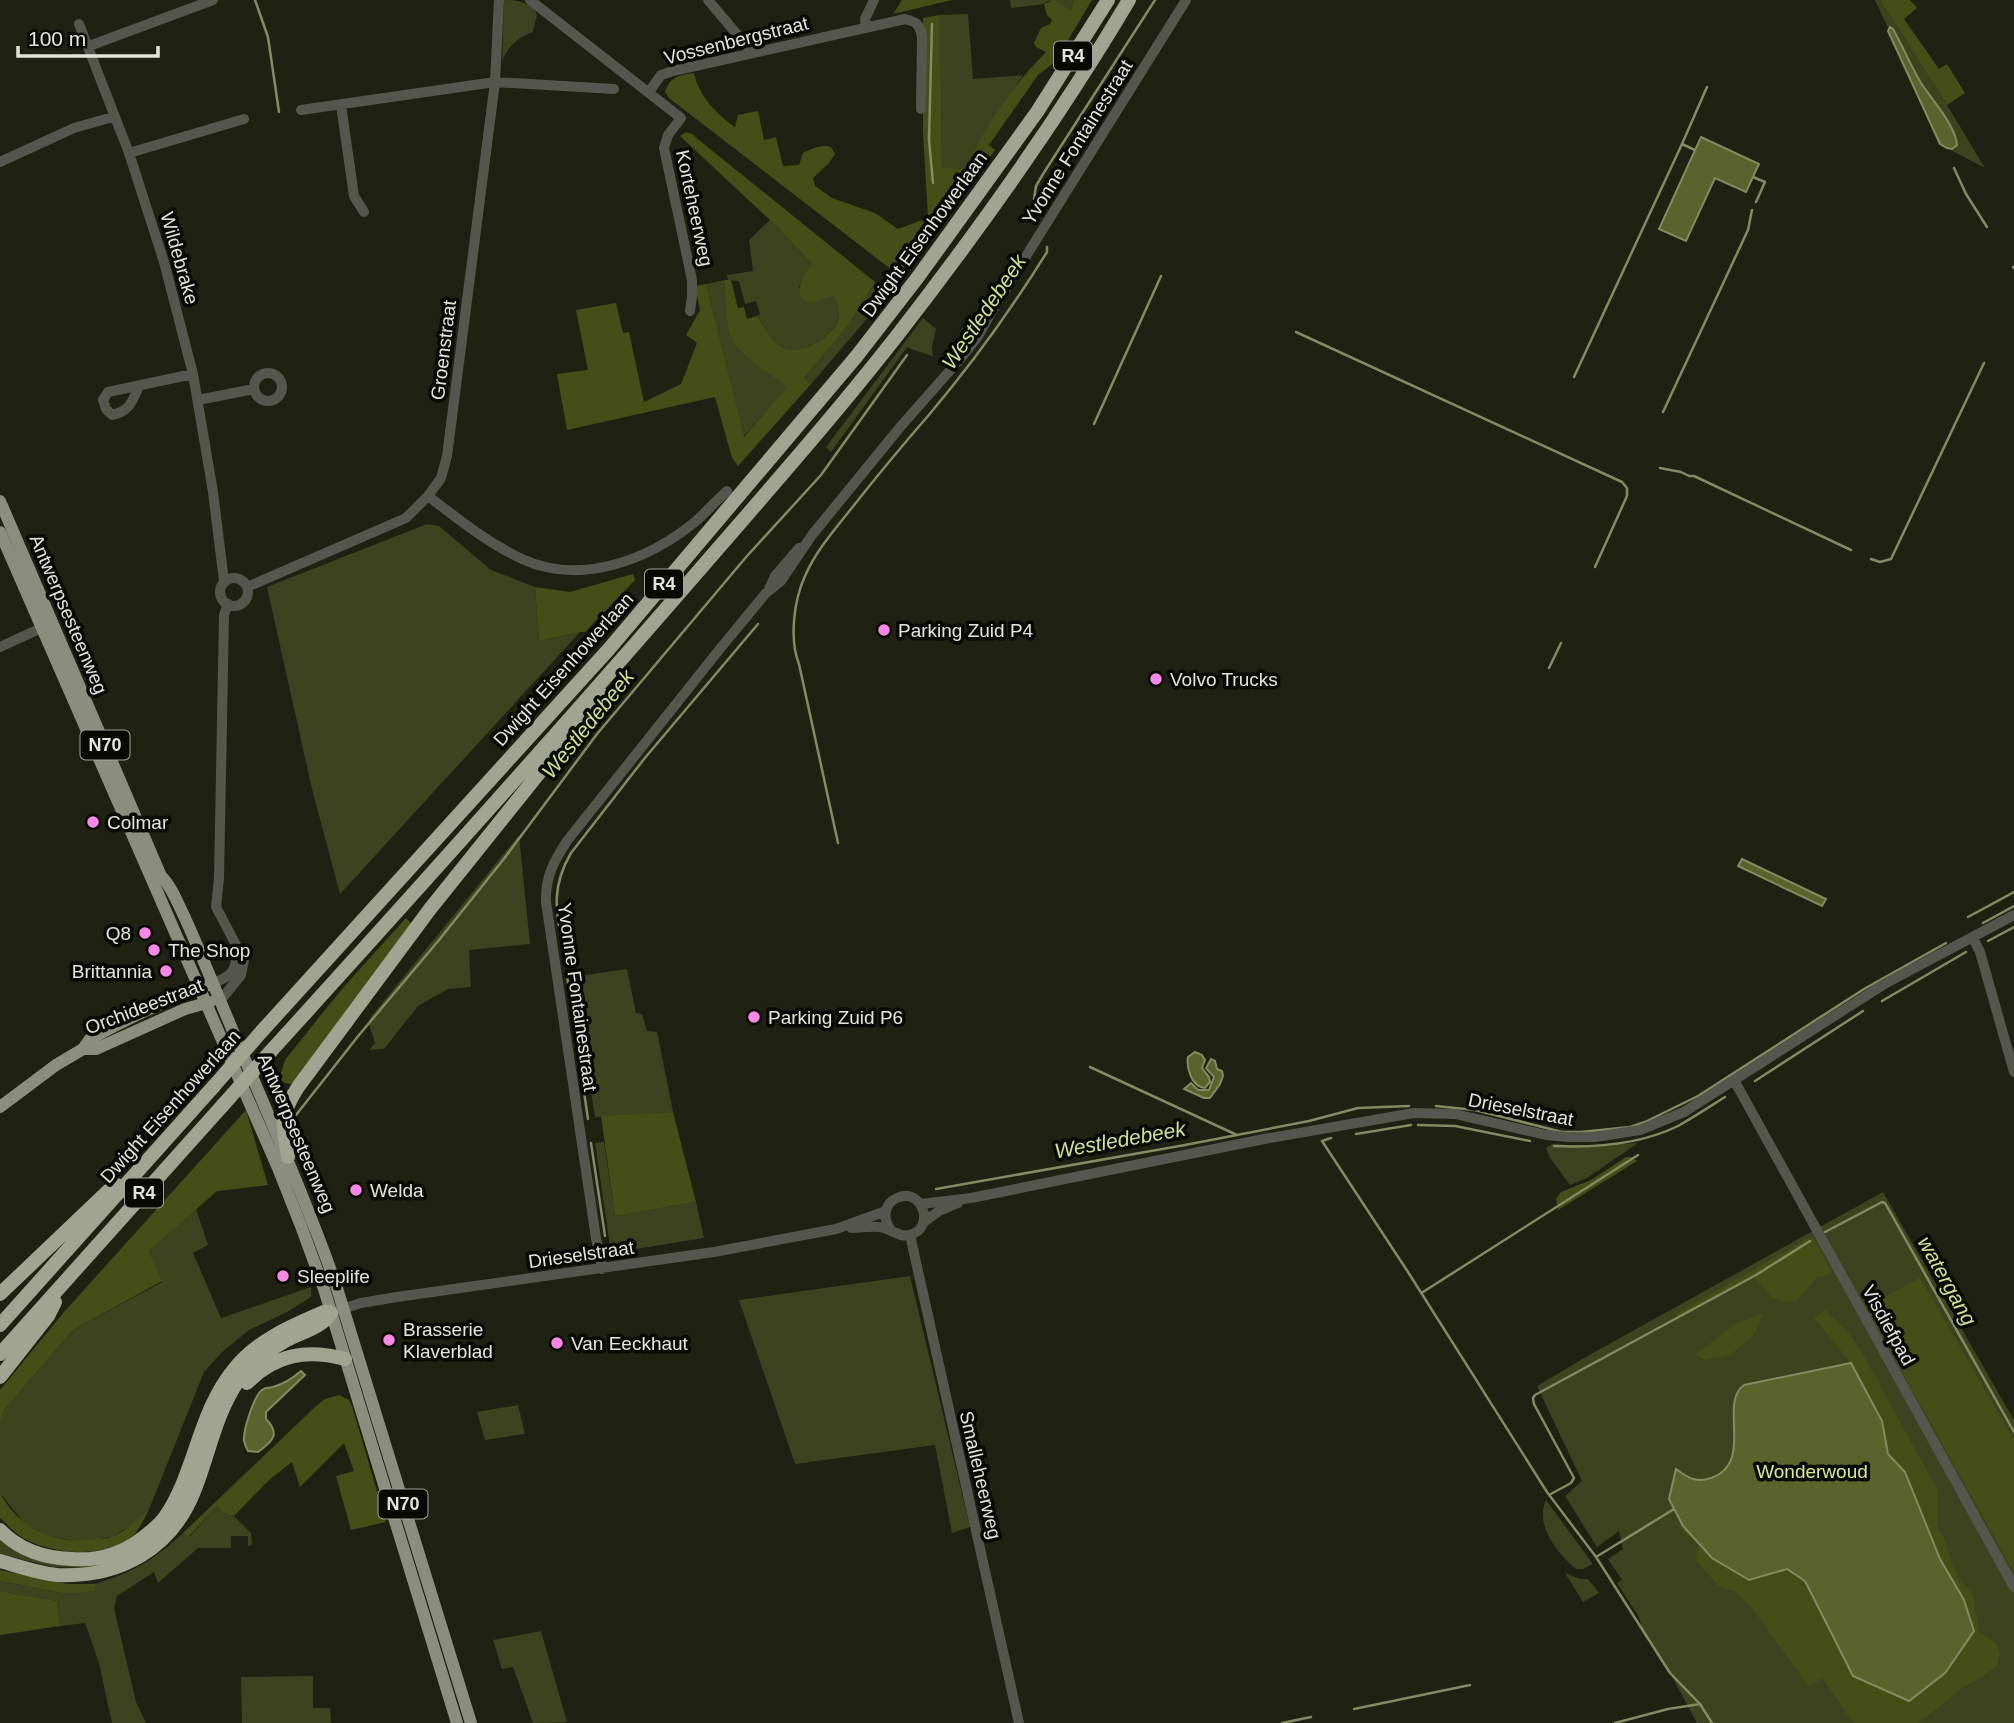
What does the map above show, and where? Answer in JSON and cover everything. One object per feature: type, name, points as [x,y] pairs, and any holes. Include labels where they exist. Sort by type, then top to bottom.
[{"type":"highway","name":"Dwight Eisenhowerlaan","points":[[0,1325],[262,1031],[609,649],[856,357],[918,277],[1030,122],[1108,0]]},
{"type":"highway","name":"Dwight Eisenhowerlaan","points":[[0,1354],[638,641],[799,455],[902,329],[1018,174],[1087,70],[1129,0]]},
{"type":"highway","points":[[288,1157],[283,1126],[284,1111],[298,1087],[430,909],[588,712],[638,641]]},
{"type":"highway","points":[[0,1294],[108,1191],[142,1168]]},
{"type":"highway","points":[[0,1377],[48,1316],[65,1282]]},
{"type":"highway","points":[[0,1561],[54,1575],[101,1573],[120,1567],[155,1547],[186,1510],[228,1399],[239,1380],[254,1363],[337,1311]]},
{"type":"highway","points":[[0,1530],[30,1551],[55,1558],[96,1559],[130,1547],[158,1526],[165,1517],[183,1480],[217,1393],[236,1367],[265,1340],[277,1333],[324,1312],[337,1311]]},
{"type":"highway","points":[[228,1399],[266,1366],[281,1359],[304,1355],[345,1359]]},
{"type":"main road","name":"Antwerpsesteenweg","points":[[0,502],[47,625],[198,988],[337,1311],[464,1722]]},
{"type":"main road","name":"Antwerpsesteenweg","points":[[0,532],[47,625],[161,876],[176,898],[288,1157],[321,1241],[345,1359],[402,1522]]},
{"type":"main road","name":"Orchideestraat","points":[[0,1107],[56,1065],[83,1049],[90,1039],[213,983]]},
{"type":"main road","name":"Orchideestraat","points":[[83,1049],[96,1049],[185,1009],[219,998]]},
{"type":"street","points":[[89,46],[213,0]]},
{"type":"street","name":"Groenstraat","points":[[247,587],[406,518],[441,478],[447,456],[495,82],[499,0]]},
{"type":"street","points":[[530,0],[649,92]]},
{"type":"street","points":[[708,0],[752,52]]},
{"type":"street","points":[[866,27],[865,19],[874,0]]},
{"type":"street","name":"Yvonne Fontainestraat","points":[[602,1269],[546,902],[546,887],[554,860],[766,593],[781,581],[814,532],[977,338],[1186,0]]},
{"type":"street","name":"Vossenbergstraat","points":[[649,92],[661,75],[905,19],[916,22],[922,36],[921,109]]},
{"type":"street","name":"Wildebrake","points":[[79,24],[128,153],[164,262],[198,400],[224,581]]},
{"type":"street","points":[[301,110],[495,82],[614,89]]},
{"type":"street","name":"Korteheerweg","points":[[649,92],[681,118],[668,135],[664,148],[692,281],[690,311]]},
{"type":"street","points":[[341,105],[354,197],[364,212]]},
{"type":"street","points":[[0,162],[74,128],[113,117]]},
{"type":"street","points":[[128,153],[244,119]]},
{"type":"street","points":[[139,386],[193,374]]},
{"type":"street","points":[[198,400],[254,389]]},
{"type":"street","points":[[428,496],[489,541],[523,559],[554,568],[592,570],[649,551],[695,521],[727,491]]},
{"type":"street","points":[[237,578],[247,587],[247,596],[242,603],[228,604],[221,598],[224,581],[237,578]]},
{"type":"street","points":[[219,998],[241,975],[244,960],[216,907],[219,878],[224,615],[228,604]]},
{"type":"street","points":[[0,647],[47,625]]},
{"type":"street","name":"Drieselstraat","points":[[836,1229],[886,1211],[891,1201],[900,1196],[911,1197],[920,1203],[971,1198],[1264,1139],[1414,1113],[1455,1114],[1546,1135],[1595,1138],[1640,1130],[1684,1112],[1886,983],[2014,915]]},
{"type":"street","points":[[1973,938],[1980,952],[2014,1072]]},
{"type":"street","points":[[213,983],[229,976],[236,965],[237,945]]},
{"type":"street","name":"Visdiefpad","points":[[1734,1080],[2014,1587]]},
{"type":"street","name":"Drieselstraat","points":[[337,1311],[361,1303],[397,1297],[714,1252],[836,1229],[881,1227],[901,1236],[910,1235],[946,1207],[971,1198]]},
{"type":"street","points":[[920,1203],[924,1211],[924,1222]]},
{"type":"street","points":[[886,1211],[885,1219],[891,1230]]},
{"type":"street","name":"Smalleheerweg","points":[[910,1235],[1019,1723]]},
{"type":"green space","points":[[504,0],[527,4],[537,14],[533,32],[514,43],[502,61]]},
{"type":"green space","points":[[1010,0],[1074,0],[1070,10],[1048,1],[1044,4],[1011,8]]},
{"type":"green space","points":[[1875,0],[1880,0],[1985,168],[1943,146]]},
{"type":"green space","points":[[968,14],[973,79],[1023,75],[978,143],[965,169],[942,168],[940,15]]},
{"type":"green space","points":[[770,220],[812,264],[799,287],[805,299],[812,302],[833,295],[839,308],[837,323],[832,330],[818,342],[801,349],[786,349],[777,343],[757,316],[760,314],[756,301],[745,304],[739,281],[728,280],[727,275],[753,271],[749,240]]},
{"type":"green space","points":[[724,280],[728,323],[743,352],[788,387],[743,437],[706,284]]},
{"type":"green space","points":[[875,282],[889,293],[811,384],[804,378],[847,327]]},
{"type":"green space","points":[[923,318],[936,329],[933,357],[907,347],[831,452],[826,447]]},
{"type":"green space","points":[[427,524],[439,526],[491,570],[535,587],[539,641],[580,632],[340,894],[312,789],[267,587]]},
{"type":"green space","points":[[519,835],[530,944],[469,950],[471,987],[448,989],[418,1006],[384,1049],[369,1050],[375,1043],[369,1024],[370,1018]]},
{"type":"green space","points":[[627,969],[636,1013],[642,1014],[647,1031],[657,1032],[673,1112],[595,1117],[573,977]]},
{"type":"green space","points":[[604,1142],[615,1216],[696,1202],[704,1238],[611,1253],[595,1143]]},
{"type":"green space","points":[[1638,1143],[1587,1178],[1570,1185],[1546,1148],[1552,1144],[1585,1146]]},
{"type":"green space","name":"Wonderwoud","points":[[1883,1192],[2014,1420],[2014,1723],[1697,1723],[1642,1629],[1639,1617],[1617,1583],[1622,1580],[1608,1559],[1623,1549],[1619,1531],[1597,1547],[1565,1496],[1582,1481],[1537,1386]]},
{"type":"green space","points":[[196,1209],[208,1245],[193,1253],[221,1318],[311,1287],[311,1297],[249,1330],[222,1352],[204,1372],[150,1507],[130,1526],[112,1537],[81,1542],[47,1536],[24,1523],[0,1493],[0,1422],[5,1409],[73,1330],[162,1282],[149,1251]]},
{"type":"green space","points":[[910,1276],[970,1527],[952,1533],[935,1445],[795,1464],[739,1300]]},
{"type":"green space","points":[[518,1405],[525,1434],[485,1440],[477,1412]]},
{"type":"green space","points":[[1546,1500],[1593,1564],[1576,1569],[1555,1547],[1545,1529],[1543,1519]]},
{"type":"green space","points":[[217,1506],[223,1513],[234,1516],[251,1533],[252,1545],[248,1546],[248,1536],[231,1536],[231,1548],[198,1548],[158,1583],[154,1572],[117,1596],[114,1608],[136,1702],[146,1723],[112,1723],[99,1663],[85,1623],[60,1626],[57,1601],[0,1591],[0,1581],[67,1594],[94,1591],[95,1584],[142,1564],[183,1533],[189,1537]]},
{"type":"green space","points":[[0,1537],[98,1565],[98,1568],[53,1567],[0,1554]]},
{"type":"green space","points":[[1565,1573],[1588,1579],[1599,1593],[1583,1602]]},
{"type":"green space","points":[[541,1631],[567,1722],[533,1723],[513,1667],[502,1669],[493,1640]]},
{"type":"green space","points":[[313,1676],[313,1708],[330,1708],[331,1723],[242,1723],[241,1677]]},
{"type":"shaded area","points":[[902,0],[952,0],[893,14]]},
{"type":"shaded area","points":[[1054,0],[1070,10],[1074,0],[1092,0],[1055,62],[1038,75],[989,145],[995,150],[901,277],[669,98],[665,92],[676,78],[694,73],[709,104],[735,127],[738,115],[758,111],[764,140],[776,137],[783,166],[799,165],[803,153],[824,146],[831,147],[835,154],[813,178],[815,186],[832,198],[875,213],[898,229],[928,218],[923,133],[923,18],[940,15],[942,167],[965,169],[1000,107],[1046,52],[1034,43],[1041,28],[1052,20],[1047,15],[1044,4]]},
{"type":"shaded area","points":[[1880,0],[1910,0],[1917,8],[1904,19],[1939,69],[1947,64],[1965,93],[1947,105]]},
{"type":"shaded area","points":[[1890,27],[1921,83],[1952,130],[1957,145],[1952,149],[1940,144],[1888,31]]},
{"type":"shaded area","points":[[686,132],[692,134],[875,282],[847,327],[804,378],[811,384],[738,466],[732,458],[715,397],[567,430],[557,374],[588,370],[576,310],[616,303],[623,333],[629,332],[644,402],[681,384],[697,343],[686,335],[700,310],[695,286],[706,284],[744,437],[787,387],[750,359],[733,341],[727,320],[724,280],[731,280],[738,308],[744,307],[747,319],[757,316],[773,339],[786,349],[801,349],[818,342],[837,324],[839,311],[833,296],[810,302],[800,296],[800,285],[812,264],[770,220],[680,136]]},
{"type":"shaded area","points":[[1701,137],[1759,164],[1746,192],[1715,178],[1686,241],[1659,229]]},
{"type":"shaded area","points":[[633,574],[635,580],[585,632],[539,641],[535,587],[570,592]]},
{"type":"shaded area","points":[[1742,859],[1826,899],[1822,906],[1738,866]]},
{"type":"shaded area","points":[[406,918],[413,925],[292,1084],[279,1079],[285,1060],[341,990]]},
{"type":"shaded area","points":[[1195,1052],[1205,1060],[1202,1068],[1210,1082],[1205,1088],[1193,1081],[1189,1071],[1188,1057]]},
{"type":"shaded area","points":[[1211,1059],[1215,1061],[1223,1076],[1210,1098],[1184,1089],[1191,1083],[1198,1090],[1209,1090],[1214,1077],[1206,1068]]},
{"type":"shaded area","points":[[246,1110],[268,1185],[217,1191],[149,1251],[162,1281],[73,1330],[5,1409],[0,1422],[0,1390],[64,1312]]},
{"type":"shaded area","points":[[673,1112],[696,1202],[615,1216],[601,1116]]},
{"type":"shaded area","points":[[1626,1157],[1637,1161],[1558,1210],[1556,1199],[1561,1192],[1591,1180]]},
{"type":"shaded area","points":[[1812,1236],[1832,1272],[1817,1277],[1795,1303],[1772,1298],[1754,1277],[1678,1319],[1676,1314]]},
{"type":"shaded area","points":[[1920,1278],[2014,1440],[2014,1572],[1866,1307]]},
{"type":"shaded area","points":[[1825,1310],[1849,1333],[1861,1351],[1937,1489],[1938,1530],[1944,1537],[1958,1577],[1973,1595],[1979,1632],[1997,1645],[2000,1654],[1997,1665],[1962,1688],[1919,1723],[1856,1723],[1822,1678],[1809,1687],[1752,1608],[1736,1592],[1719,1586],[1695,1560],[1699,1545],[1679,1528],[1683,1526],[1712,1558],[1787,1569],[1805,1581],[1853,1676],[1964,1600],[1940,1559],[1905,1472],[1888,1454],[1882,1421],[1851,1363],[1814,1318]]},
{"type":"shaded area","points":[[1763,1314],[1753,1336],[1730,1355],[1705,1360],[1696,1354],[1737,1323]]},
{"type":"shaded area","points":[[1851,1363],[1882,1421],[1888,1454],[1905,1472],[1940,1559],[1964,1600],[1974,1631],[1945,1673],[1909,1701],[1853,1676],[1805,1581],[1787,1569],[1749,1580],[1712,1558],[1683,1526],[1669,1499],[1676,1469],[1688,1477],[1701,1480],[1711,1478],[1724,1470],[1731,1460],[1734,1447],[1734,1405],[1737,1394],[1744,1385]]},
{"type":"shaded area","points":[[301,1371],[305,1375],[266,1412],[266,1419],[274,1433],[271,1441],[258,1452],[248,1451],[244,1441],[245,1429],[259,1393]]},
{"type":"shaded area","points":[[339,1395],[349,1400],[352,1406],[386,1522],[351,1530],[336,1476],[354,1471],[344,1443],[300,1487],[292,1462],[269,1480],[234,1516],[223,1513],[217,1506],[188,1537],[183,1533],[316,1406],[325,1399]]},
{"type":"shaded area","points":[[0,1493],[17,1516],[28,1525],[52,1537],[66,1540],[109,1538],[117,1535],[150,1507],[137,1531],[114,1547],[83,1552],[67,1551],[37,1544],[15,1532],[0,1518]]},
{"type":"shaded area","points":[[0,1570],[67,1584],[95,1584],[95,1591],[67,1594],[0,1581]]},
{"type":"shaded area","points":[[0,1591],[57,1601],[60,1626],[0,1635]]},
{"type":"waterway","points":[[255,0],[268,37],[279,112]]},
{"type":"waterway","points":[[1034,199],[1036,186],[1043,174],[1155,0]]},
{"type":"waterway","points":[[932,24],[929,140],[933,183]]},
{"type":"waterway","points":[[1682,144],[1707,87]]},
{"type":"waterway","points":[[1574,377],[1682,144],[1695,150]]},
{"type":"waterway","points":[[1954,168],[1966,194],[1987,227]]},
{"type":"waterway","points":[[1753,177],[1765,182],[1756,202]]},
{"type":"waterway","points":[[1663,412],[1748,230],[1752,210]]},
{"type":"waterway","name":"Westledebeek","points":[[838,843],[794,643],[794,620],[801,586],[829,536],[990,336],[1033,274],[1047,252],[1047,247]]},
{"type":"waterway","points":[[1094,424],[1161,276]]},
{"type":"waterway","points":[[1296,332],[1622,482],[1627,488],[1627,496],[1595,567]]},
{"type":"waterway","name":"Westledebeek","points":[[296,1115],[503,860],[597,734],[747,556],[821,475],[907,355]]},
{"type":"waterway","points":[[1871,559],[1880,562],[1891,559],[1984,363]]},
{"type":"waterway","points":[[1660,468],[1694,476],[1851,550]]},
{"type":"waterway","points":[[565,960],[557,893],[559,880],[571,853],[644,759],[758,624]]},
{"type":"waterway","points":[[1549,668],[1561,643]]},
{"type":"waterway","points":[[1968,917],[2014,892]]},
{"type":"waterway","points":[[1983,923],[2014,906]]},
{"type":"waterway","points":[[1988,941],[2014,927]]},
{"type":"waterway","points":[[1436,1106],[1475,1110],[1562,1132],[1630,1127],[1698,1096],[1864,989],[1946,943]]},
{"type":"waterway","points":[[1882,1001],[1966,952]]},
{"type":"waterway","points":[[567,976],[588,1119]]},
{"type":"waterway","points":[[1755,1081],[1863,1011]]},
{"type":"waterway","points":[[1090,1067],[1237,1135]]},
{"type":"waterway","points":[[1554,1146],[1601,1146],[1648,1137],[1678,1126],[1725,1097]]},
{"type":"waterway","name":"Westledebeek","points":[[936,1189],[1185,1145],[1309,1121],[1358,1108],[1409,1106]]},
{"type":"waterway","points":[[1356,1134],[1411,1125]]},
{"type":"waterway","points":[[1418,1125],[1455,1126],[1530,1141]]},
{"type":"waterway","points":[[1331,1138],[1322,1141],[1547,1492],[1596,1557],[1670,1673],[1700,1704],[1712,1723]]},
{"type":"waterway","points":[[591,1143],[605,1236]]},
{"type":"waterway","points":[[1423,1292],[1638,1155]]},
{"type":"waterway","name":"watergang","points":[[1825,1232],[1882,1202],[1885,1203],[2014,1432]]},
{"type":"waterway","points":[[1549,1495],[1571,1483],[1574,1478],[1534,1404],[1535,1395],[1756,1275],[1810,1241]]},
{"type":"waterway","points":[[1596,1557],[1674,1509]]},
{"type":"waterway","points":[[1354,1709],[1470,1685]]},
{"type":"waterway","points":[[1615,1723],[1668,1709],[1700,1704]]},
{"type":"waterway","points":[[1282,1723],[1311,1717]]},
{"type":"place","name":"Parking Zuid P4","points":[[884,630]]},
{"type":"place","name":"Volvo Trucks","points":[[1156,679]]},
{"type":"place","name":"Colmar","points":[[93,822]]},
{"type":"place","name":"Q8","points":[[145,933]]},
{"type":"place","name":"The Shop","points":[[154,950]]},
{"type":"place","name":"Brittannia","points":[[166,971]]},
{"type":"place","name":"Parking Zuid P6","points":[[754,1017]]},
{"type":"place","name":"Welda","points":[[356,1190]]},
{"type":"place","name":"Sleeplife","points":[[283,1276]]},
{"type":"place","name":"Brasserie Klaverblad","points":[[389,1340]]},
{"type":"place","name":"Van Eeckhaut","points":[[557,1343]]}]
